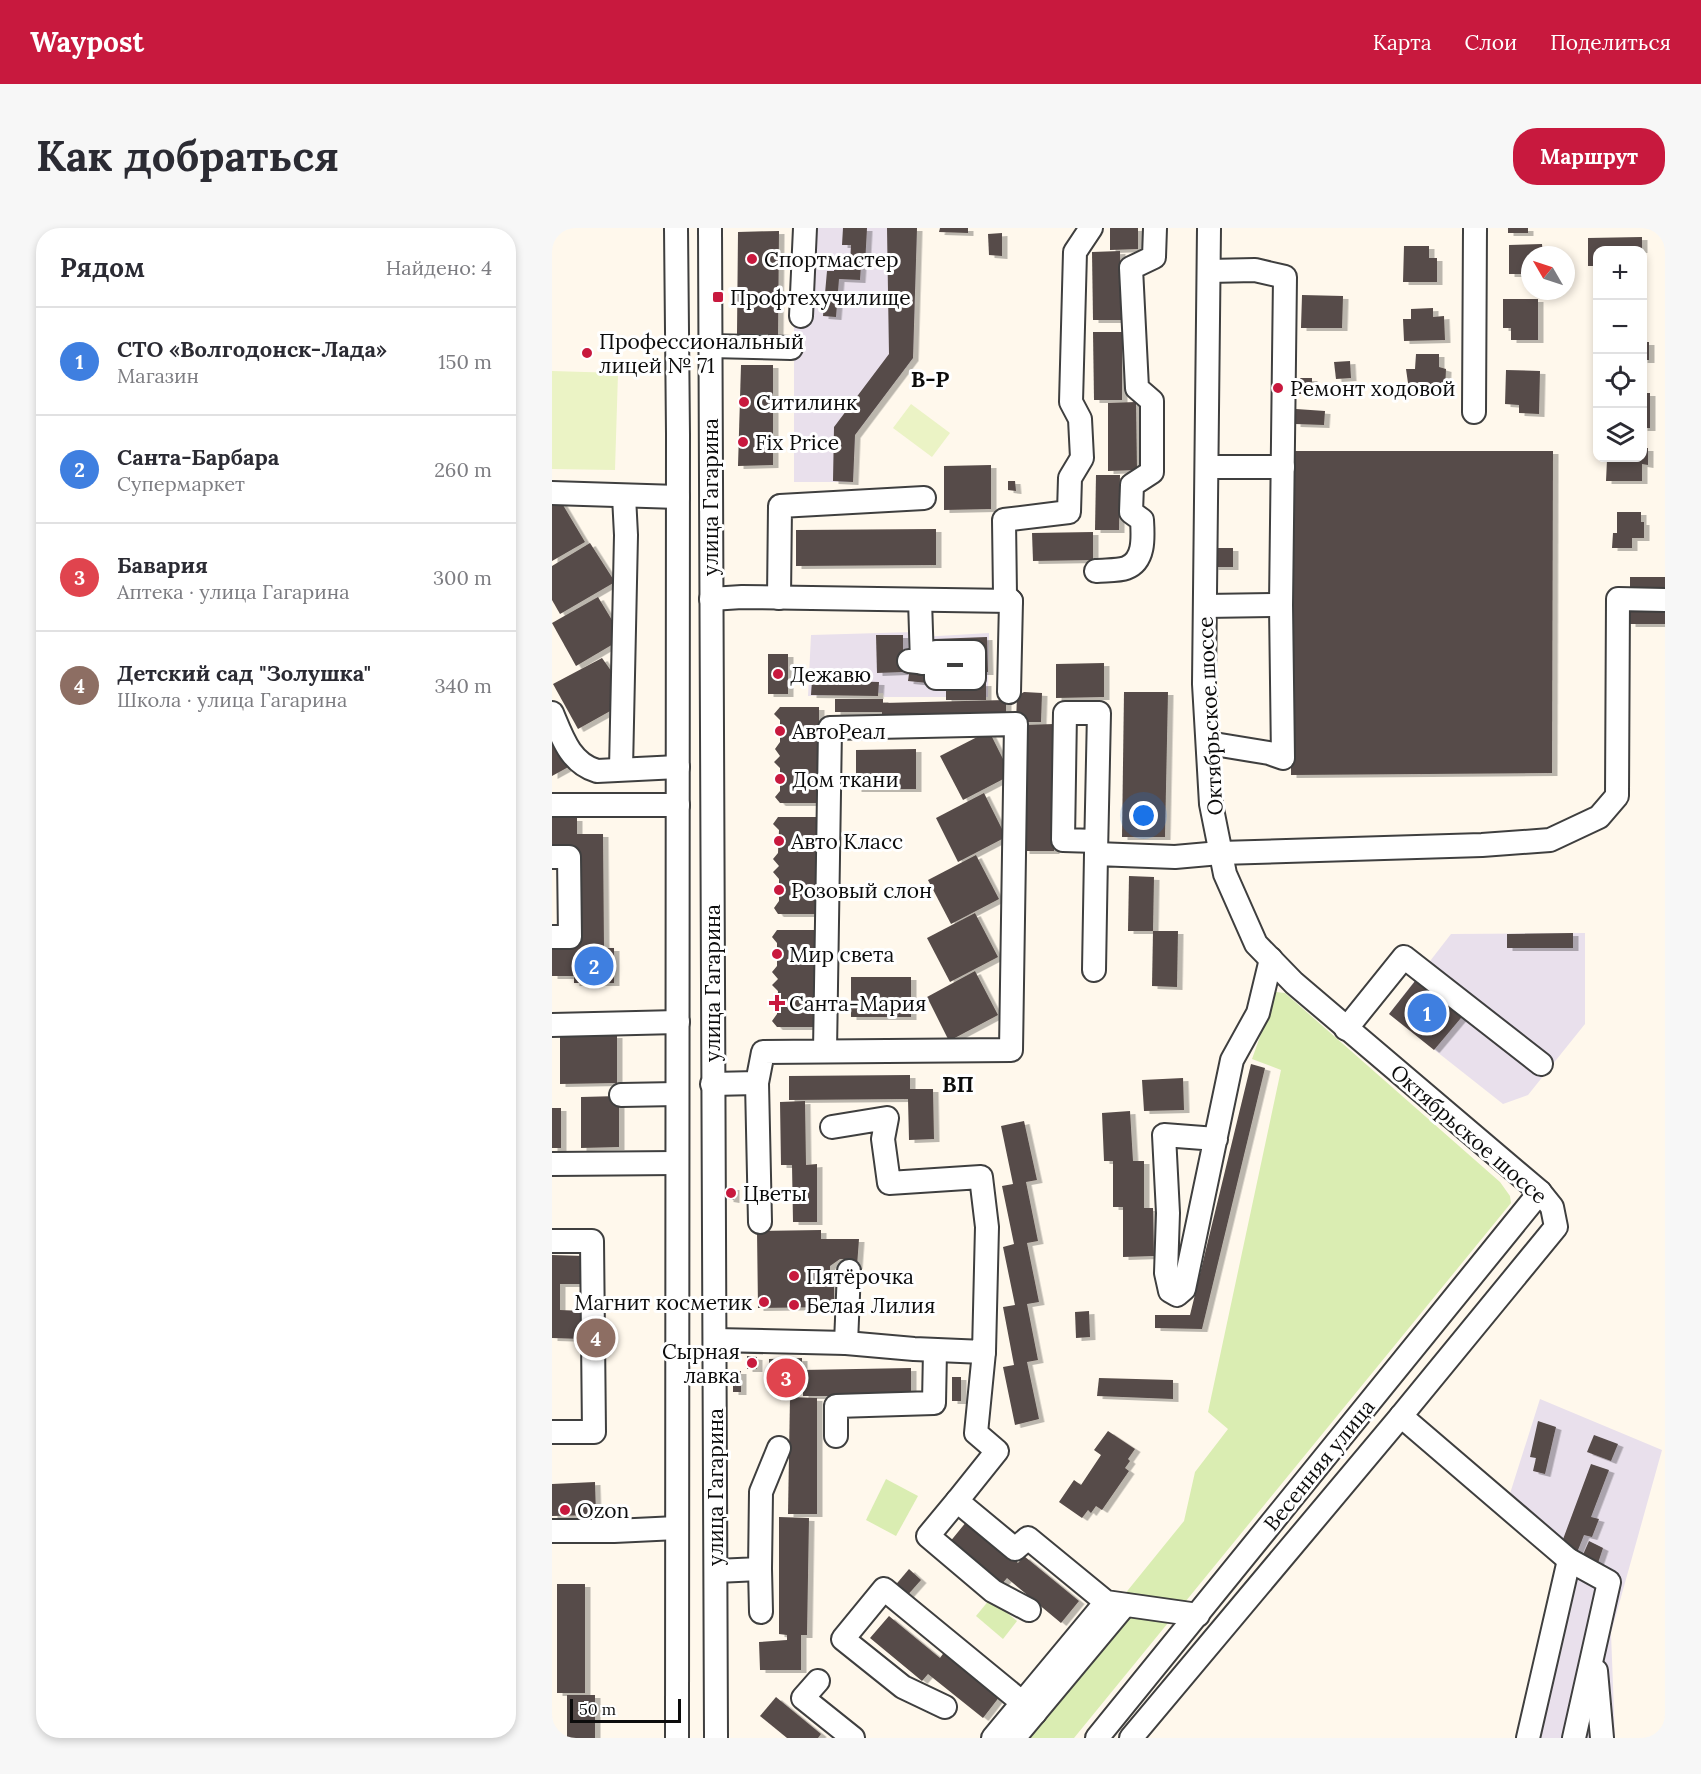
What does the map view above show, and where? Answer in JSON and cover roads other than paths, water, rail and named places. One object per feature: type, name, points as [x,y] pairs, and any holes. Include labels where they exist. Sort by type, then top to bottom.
[{"type":"street","name":"улица Гагарина","points":[[676,228],[678,434],[677,1738]]},
{"type":"street","name":"улица Гагарина","points":[[710,228],[716,1738]]},
{"type":"street","points":[[801,316],[805,228]]},
{"type":"street","points":[[1009,692],[1011,601],[1005,595],[1004,520],[1069,512],[1070,478],[1082,458],[1080,419],[1071,402],[1075,252],[1092,228]]},
{"type":"street","points":[[1096,571],[1126,568],[1138,560],[1143,542],[1142,520],[1131,512],[1132,484],[1152,472],[1152,401],[1137,388],[1131,268],[1154,257],[1155,228]]},
{"type":"street","name":"Октябрьское шоссе","points":[[1209,228],[1204,684],[1210,804],[1225,874],[1256,944],[1294,983],[1546,1199]]},
{"type":"street","points":[[1474,412],[1475,228]]},
{"type":"street","points":[[1208,743],[1269,753],[1282,758],[1281,605],[1285,277],[1256,270],[1209,271]]},
{"type":"street","points":[[710,346],[791,348]]},
{"type":"street","points":[[678,434],[684,425],[694,420],[704,425],[710,434]]},
{"type":"street","points":[[1207,467],[1283,467]]},
{"type":"street","points":[[552,493],[678,497]]},
{"type":"street","points":[[621,769],[626,535],[624,496]]},
{"type":"street","points":[[779,598],[780,506],[924,498]]},
{"type":"street","points":[[711,599],[1011,601]]},
{"type":"street","points":[[920,600],[922,662]]},
{"type":"street","points":[[1094,970],[1096,848],[1099,713],[1065,713],[1063,840],[1096,848],[1175,857],[1220,853],[1482,845],[1550,840],[1599,818],[1617,796],[1618,600],[1665,600]]},
{"type":"street","points":[[1205,606],[1281,605]]},
{"type":"street","points":[[552,713],[572,755],[586,767],[597,771],[678,767]]},
{"type":"street","points":[[760,1222],[757,1083],[763,1052],[1011,1050],[1016,724],[830,728],[825,1051]]},
{"type":"street","points":[[678,742],[686,753],[699,753],[711,743]]},
{"type":"street","points":[[552,806],[678,805]]},
{"type":"street","points":[[552,857],[569,857],[570,937],[552,937]]},
{"type":"street","points":[[1346,1029],[1404,957],[1542,1064]]},
{"type":"street","points":[[1216,1140],[1164,1135],[1168,1213],[1167,1273],[1170,1291],[1177,1295],[1184,1289],[1216,1140],[1232,1060],[1258,1013],[1271,959]]},
{"type":"street","points":[[552,1025],[678,1022]]},
{"type":"street","points":[[712,1084],[757,1083]]},
{"type":"street","points":[[621,1095],[677,1094]]},
{"type":"street","points":[[832,1127],[887,1118],[883,1139],[889,1183],[981,1177],[987,1227],[984,1352],[976,1433],[998,1450],[928,1536],[993,1591],[1029,1610]]},
{"type":"street","points":[[552,1164],[678,1163]]},
{"type":"street","name":"Весенняя улица","points":[[1131,1738],[1556,1227],[1546,1199]]},
{"type":"street","name":"Весенняя улица","points":[[1098,1738],[1546,1199]]},
{"type":"street","points":[[552,1241],[592,1241],[594,1432],[552,1432]]},
{"type":"street","points":[[677,1270],[686,1261],[695,1257],[713,1269]]},
{"type":"street","points":[[846,1343],[849,1271]]},
{"type":"street","points":[[715,1340],[846,1343],[984,1352]]},
{"type":"street","points":[[836,1436],[836,1406],[934,1403],[935,1350]]},
{"type":"street","points":[[677,1400],[693,1416],[703,1413],[715,1403]]},
{"type":"street","points":[[1401,1416],[1569,1560],[1609,1582],[1574,1738]]},
{"type":"street","points":[[762,1612],[761,1492],[779,1448]]},
{"type":"street","points":[[957,1501],[1015,1549],[1028,1538],[1115,1604],[1198,1615]]},
{"type":"street","points":[[552,1531],[677,1528]]},
{"type":"street","points":[[1528,1738],[1569,1560]]},
{"type":"street","points":[[716,1571],[760,1569]]},
{"type":"street","points":[[945,1707],[903,1687],[843,1639],[884,1589],[1029,1708]]},
{"type":"street","points":[[993,1738],[1029,1708],[1115,1604]]},
{"type":"street","points":[[1595,1648],[1602,1738]]},
{"type":"street","points":[[1158,1664],[1180,1680]]},
{"type":"street","points":[[818,1681],[803,1698],[853,1738]]},
{"type":"street","points":[[1014,1738],[1029,1708]]},
{"type":"place","name":"Спортмастер","points":[[752,259]]},
{"type":"place","name":"Профтехучилище","points":[[718,297]]},
{"type":"place","name":"Профессиональный лицей № 71","points":[[587,353]]},
{"type":"place","name":"Ремонт ходовой","points":[[1278,388]]},
{"type":"place","name":"Ситилинк","points":[[744,402]]},
{"type":"place","name":"Fix Price","points":[[743,442]]},
{"type":"place","name":"Дежавю","points":[[778,674]]},
{"type":"place","name":"АвтоРеал","points":[[780,731]]},
{"type":"place","name":"Дом ткани","points":[[780,779]]},
{"type":"place","name":"Авто Класс","points":[[779,841]]},
{"type":"place","name":"Розовый слон","points":[[779,890]]},
{"type":"place","name":"Мир света","points":[[777,954]]},
{"type":"place","name":"Санта-Барбара","points":[[594,966]]},
{"type":"place","name":"Санта-Мария","points":[[777,1003]]},
{"type":"place","name":"СТО «Волгодонск-Лада»","points":[[1427,1013]]},
{"type":"place","name":"Цветы","points":[[731,1193]]},
{"type":"place","name":"Пятёрочка","points":[[794,1276]]},
{"type":"place","name":"Магнит косметик","points":[[764,1302]]},
{"type":"place","name":"Белая Лилия","points":[[794,1305]]},
{"type":"place","name":"Детский сад \"Золушка\"","points":[[596,1338]]},
{"type":"place","name":"Сырная лавка","points":[[752,1363]]},
{"type":"place","name":"Бавария","points":[[786,1378]]},
{"type":"place","name":"Ozon","points":[[565,1510]]},
{"type":"district","name":"В-Р","points":[[930,379]]},
{"type":"district","name":"ВП","points":[[958,1084]]}]
